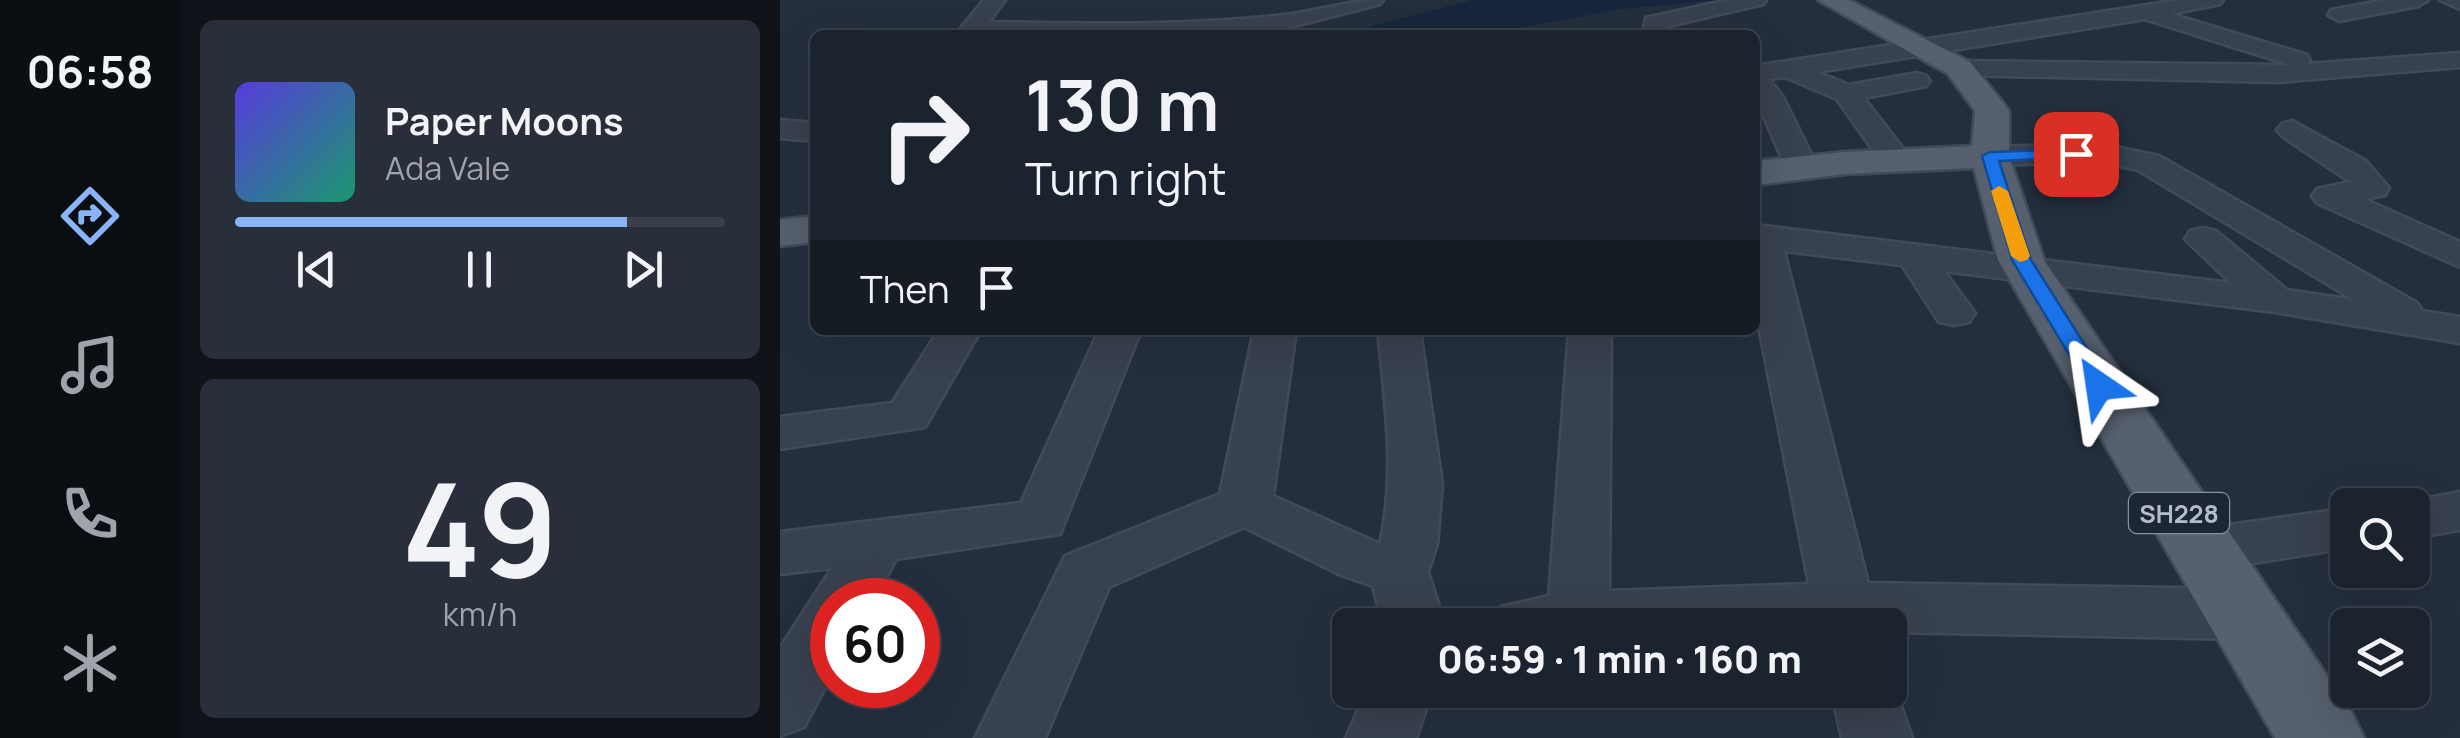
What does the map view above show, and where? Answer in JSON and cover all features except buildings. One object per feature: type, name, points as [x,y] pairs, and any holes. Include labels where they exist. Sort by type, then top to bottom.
[{"type":"main road","name":"SH228","points":[[1830,0],[1926,47],[1958,68],[1992,111],[1990,156],[2028,271],[2322,738]]},
{"type":"main road","points":[[1760,172],[1990,156]]},
{"type":"main road","points":[[780,233],[810,230]]},
{"type":"street","points":[[995,0],[972,28],[1055,22],[1096,30]]},
{"type":"street","points":[[1208,24],[1211,0]]},
{"type":"street","points":[[1153,30],[1208,24],[1296,28],[1373,0]]},
{"type":"street","points":[[1654,30],[1654,23],[1756,0]]},
{"type":"street","points":[[2097,0],[2333,73]]},
{"type":"street","points":[[2339,15],[2418,0]]},
{"type":"street","points":[[2450,0],[2460,2]]},
{"type":"street","points":[[1760,76],[2144,14],[2201,1]]},
{"type":"street","points":[[1119,30],[1142,4]]},
{"type":"street","points":[[1958,68],[2333,73],[2460,60]]},
{"type":"street","points":[[1788,69],[1846,93],[1898,163]]},
{"type":"street","points":[[1846,93],[1917,81]]},
{"type":"street","points":[[1760,84],[1770,97],[1802,168]]},
{"type":"street","points":[[780,128],[810,131]]},
{"type":"street","points":[[2292,130],[2355,168],[2374,188],[2329,196],[2460,256]]},
{"type":"street","points":[[1990,156],[2100,153],[2148,163],[2421,323]]},
{"type":"street","points":[[1843,608],[1760,236],[2275,300],[2460,330]]},
{"type":"street","points":[[2203,239],[2275,300]]},
{"type":"street","points":[[1915,256],[1954,313]]},
{"type":"street","points":[[780,434],[908,416],[957,335]]},
{"type":"street","points":[[1042,520],[1118,335]]},
{"type":"street","points":[[1245,504],[1273,335]]},
{"type":"street","points":[[1400,335],[1415,466],[1412,543],[1398,572],[1409,608]]},
{"type":"street","points":[[1552,608],[1589,335]]},
{"type":"street","points":[[1010,738],[1086,572],[1245,504],[1360,560],[1398,572]]},
{"type":"street","points":[[2430,515],[2460,510]]},
{"type":"street","points":[[780,553],[1042,520]]},
{"type":"street","points":[[1042,520],[1086,572]]},
{"type":"street","points":[[2202,550],[2330,531]]},
{"type":"street","points":[[857,578],[880,538]]},
{"type":"street","points":[[1907,616],[2242,614]]},
{"type":"street","points":[[780,706],[810,655]]},
{"type":"street","points":[[1381,738],[1393,708]]},
{"type":"street","points":[[1869,708],[1877,738]]},
{"type":"water","points":[[1473,0],[1718,0],[1623,9],[1507,30],[1366,30]]},
{"type":"slow traffic","points":[[1999,191],[2020,256]]},
{"type":"route","points":[[2076,154],[1990,156],[2022,260],[2099,386]]}]
